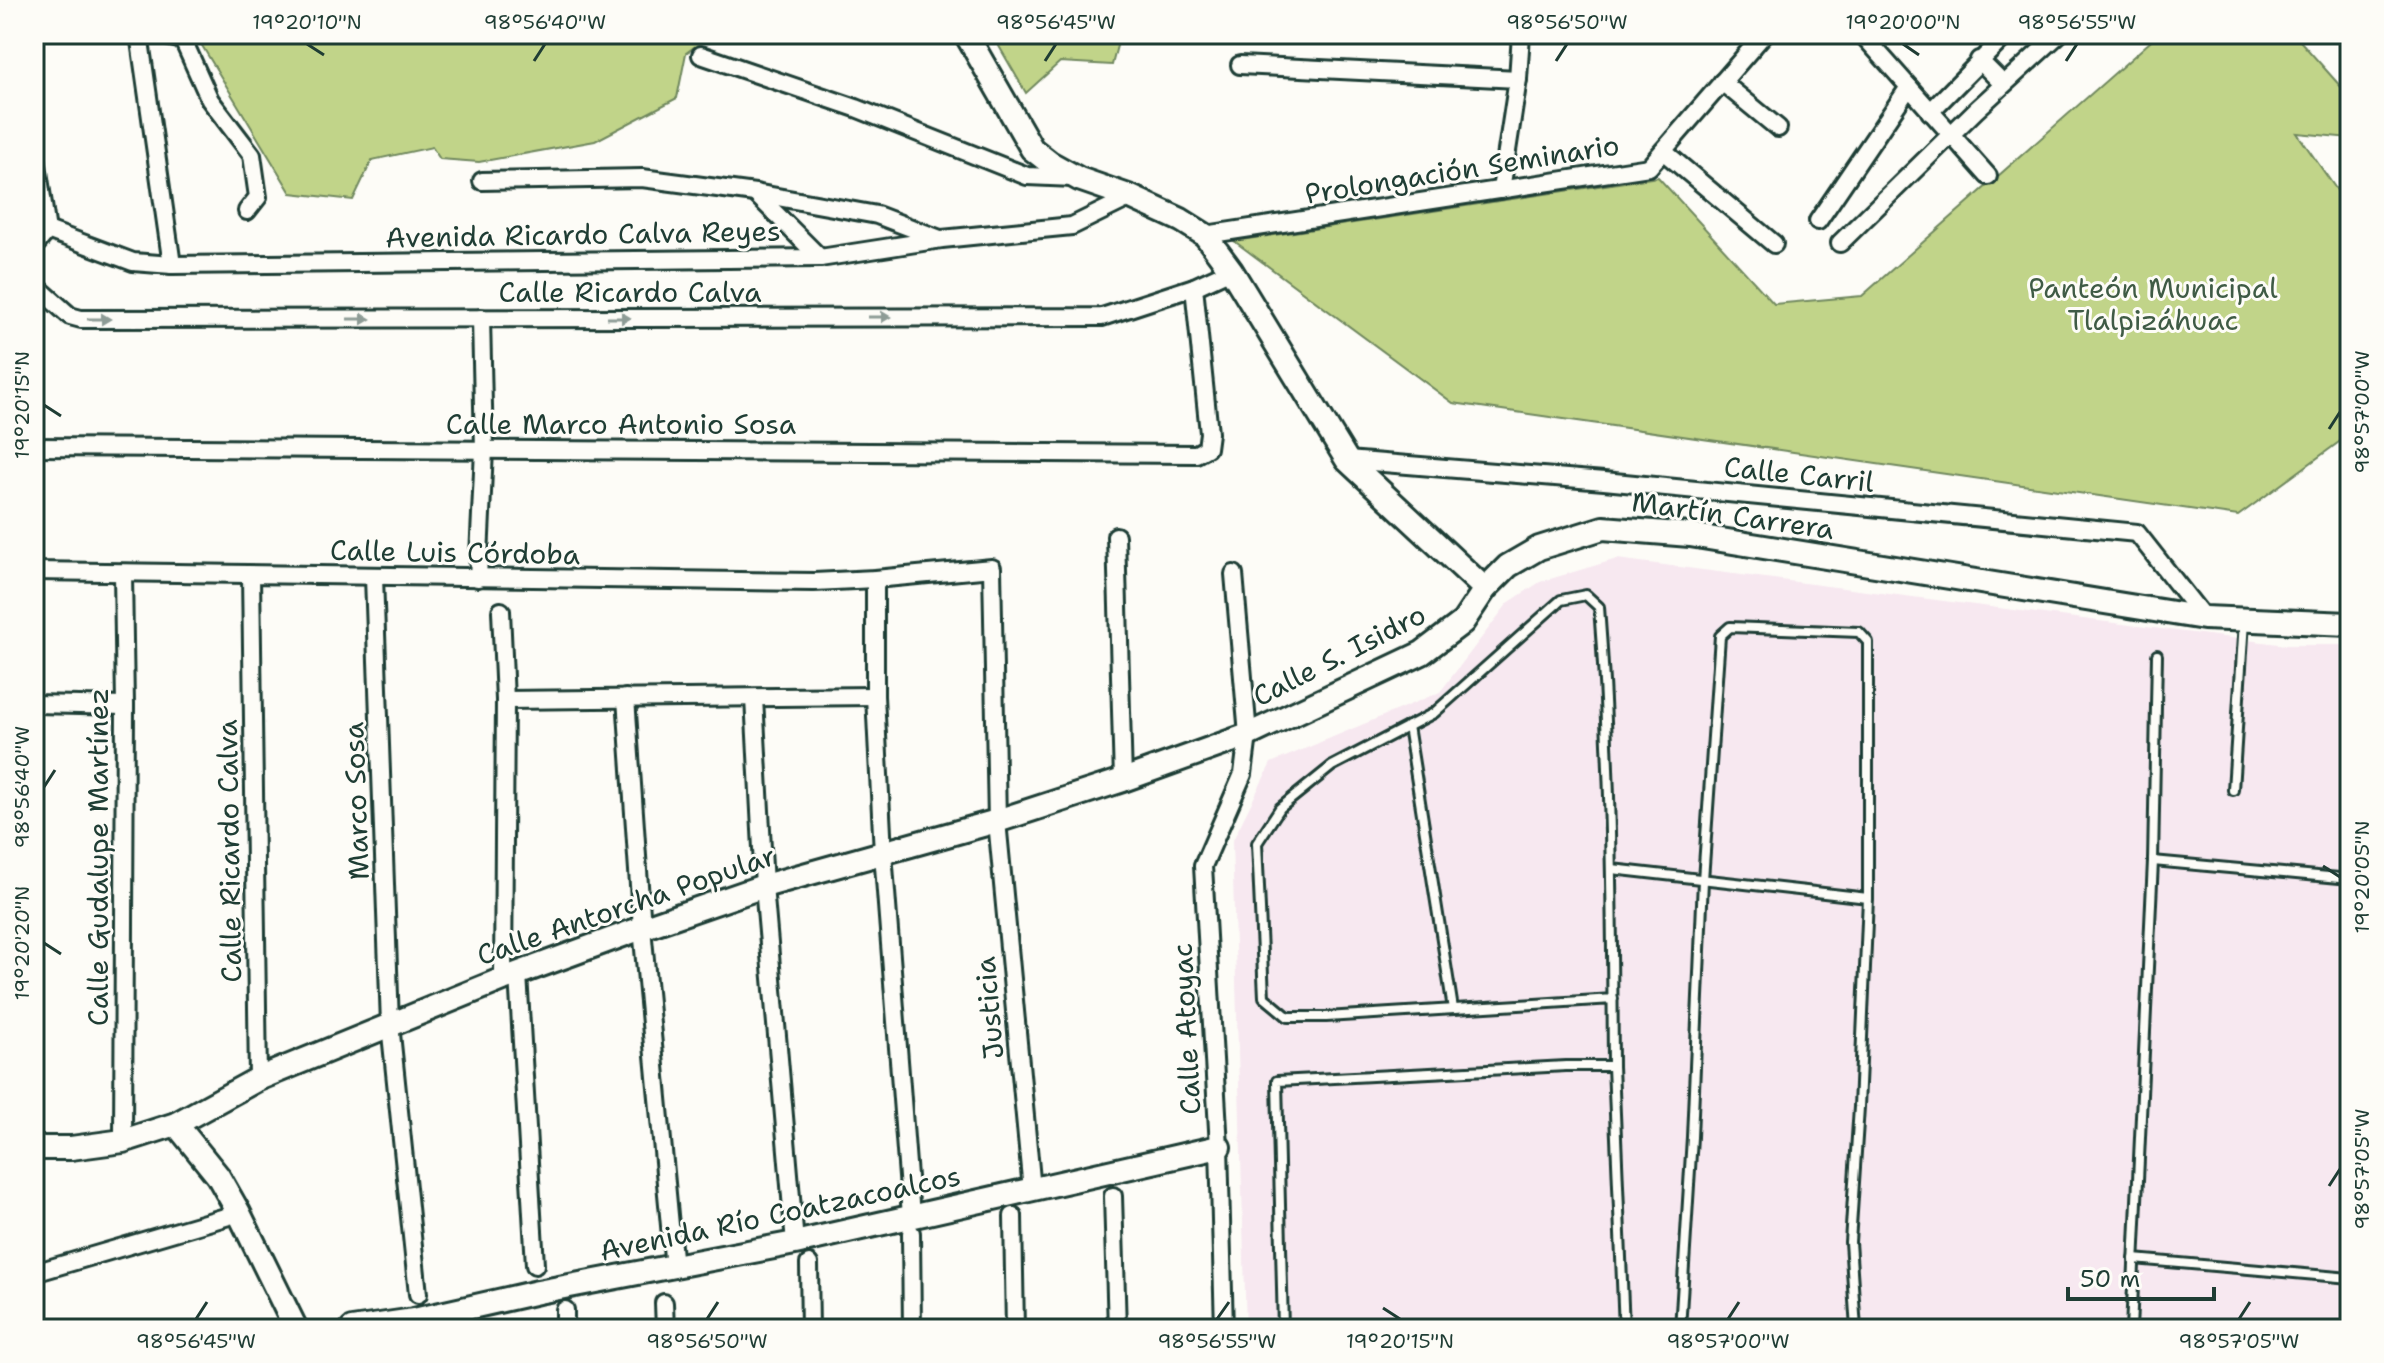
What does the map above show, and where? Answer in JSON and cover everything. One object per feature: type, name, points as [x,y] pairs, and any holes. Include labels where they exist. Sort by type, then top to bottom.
[{"type":"main road","points":[[966,34],[1032,149],[1079,179],[1131,197],[1205,235],[1231,270],[1347,460],[1485,589]]},
{"type":"main road","name":"Martín Carrera","points":[[1485,589],[1508,566],[1539,548],[1603,528],[1690,535],[2204,618],[2350,624]]},
{"type":"main road","name":"Calle S. Isidro","points":[[1248,735],[1422,653],[1463,622],[1485,589]]},
{"type":"main road","name":"Calle Antorcha Popular","points":[[34,1148],[71,1148],[123,1141],[176,1124],[258,1079],[510,976],[642,928],[764,886],[997,821],[1248,735]]},
{"type":"main road","points":[[176,1124],[218,1176],[296,1329]]},
{"type":"main road","name":"Avenida Río Coatzacoalcos","points":[[359,1329],[459,1320],[538,1292],[795,1243],[911,1225],[1032,1190],[1219,1147]]},
{"type":"street","points":[[139,34],[172,265]]},
{"type":"street","points":[[158,34],[183,40],[210,100],[252,155],[258,197],[247,211]]},
{"type":"street","points":[[1501,190],[1518,79],[1521,34]]},
{"type":"street","name":"Prolongación Seminario","points":[[1205,235],[1649,167],[1764,34]]},
{"type":"street","points":[[1862,34],[1988,176]]},
{"type":"street","points":[[1930,112],[2007,34]]},
{"type":"street","points":[[1840,243],[2003,84],[2059,34]]},
{"type":"street","points":[[701,55],[856,108],[1027,176],[1079,179]]},
{"type":"street","points":[[1979,60],[2003,84]]},
{"type":"street","points":[[1240,65],[1518,79]]},
{"type":"street","points":[[1722,82],[1778,128]]},
{"type":"street","points":[[1818,221],[1909,87]]},
{"type":"street","points":[[34,145],[41,228],[34,247]]},
{"type":"street","points":[[1663,151],[1774,244]]},
{"type":"street","points":[[482,181],[642,178],[755,193],[877,215],[942,239]]},
{"type":"street","points":[[755,193],[820,258]]},
{"type":"street","name":"Avenida Ricardo Calva Reyes","points":[[41,228],[133,262],[172,265],[820,258],[942,239],[1072,226],[1131,197]]},
{"type":"street","name":"Calle Ricardo Calva","points":[[34,284],[70,316],[81,319],[1102,317],[1194,287],[1231,270]]},
{"type":"street","name":"Calle Marco Antonio Sosa","points":[[34,447],[1196,454],[1207,448],[1209,433],[1194,287]]},
{"type":"street","points":[[478,578],[484,450],[481,318]]},
{"type":"street","name":"Calle Carril","points":[[1347,460],[2137,533],[2204,618]]},
{"type":"street","points":[[1116,536],[1123,780]]},
{"type":"street","name":"Calle Luis Córdoba","points":[[34,571],[814,582],[992,568]]},
{"type":"street","name":"Justicia","points":[[992,568],[997,821],[1032,1190]]},
{"type":"street","name":"Calle Gudalupe Martínez","points":[[123,573],[123,1141]]},
{"type":"street","name":"Calle Atoyac","points":[[1224,1329],[1219,1147],[1203,866],[1243,774],[1248,735],[1234,574]]},
{"type":"street","name":"Calle Ricardo Calva","points":[[251,575],[258,1079]]},
{"type":"street","name":"Marco Sosa","points":[[374,577],[390,1024],[418,1294]]},
{"type":"street","points":[[875,579],[875,696],[883,853],[911,1225],[912,1329]]},
{"type":"street","points":[[501,611],[510,976],[535,1265]]},
{"type":"street","points":[[505,700],[875,696]]},
{"type":"street","points":[[626,698],[642,928],[674,1268]]},
{"type":"street","points":[[754,698],[764,886],[795,1243]]},
{"type":"street","points":[[34,704],[125,706]]},
{"type":"street","points":[[1113,1196],[1117,1329]]},
{"type":"street","points":[[34,1273],[239,1213]]},
{"type":"street","points":[[1013,1216],[1015,1329]]},
{"type":"street","points":[[809,1264],[810,1329]]},
{"type":"street","points":[[664,1303],[665,1329]]},
{"type":"street","points":[[565,1310],[565,1329]]},
{"type":"lane","points":[[1613,999],[1288,1017],[1264,997],[1257,843],[1280,808],[1332,766],[1434,713],[1561,600],[1586,595],[1599,607],[1607,704],[1612,869],[1613,999],[1613,1066],[1624,1329]]},
{"type":"lane","points":[[2233,790],[2244,620]]},
{"type":"lane","points":[[1680,1329],[1703,880],[1720,636],[1730,627],[1859,632],[1868,642],[1868,898],[1850,1242],[1856,1329]]},
{"type":"lane","points":[[2131,1329],[2153,861],[2157,655]]},
{"type":"lane","points":[[1408,726],[1453,1009]]},
{"type":"lane","points":[[2153,861],[2350,879]]},
{"type":"lane","points":[[1612,869],[1868,898]]},
{"type":"lane","points":[[1283,1329],[1277,1081],[1613,1066]]},
{"type":"lane","points":[[2134,1259],[2350,1278]]},
{"type":"shaded area","points":[[1617,559],[2286,645],[2350,645],[2350,1329],[1246,1329],[1232,842],[1271,763],[1440,692],[1508,603],[1540,582]]},
{"type":"green space","points":[[195,34],[712,34],[686,53],[677,98],[595,141],[479,162],[440,159],[432,147],[372,160],[353,200],[291,193]]},
{"type":"green space","points":[[992,34],[1120,34],[1112,65],[1060,62],[1026,93]]},
{"type":"green space","name":"Panteón Municipal Tlalpizáhuac","points":[[2159,34],[2294,34],[2350,97],[2350,138],[2297,133],[2350,209],[2350,434],[2238,516],[1453,403],[1234,241],[1658,177],[1774,304],[1862,296]]}]
